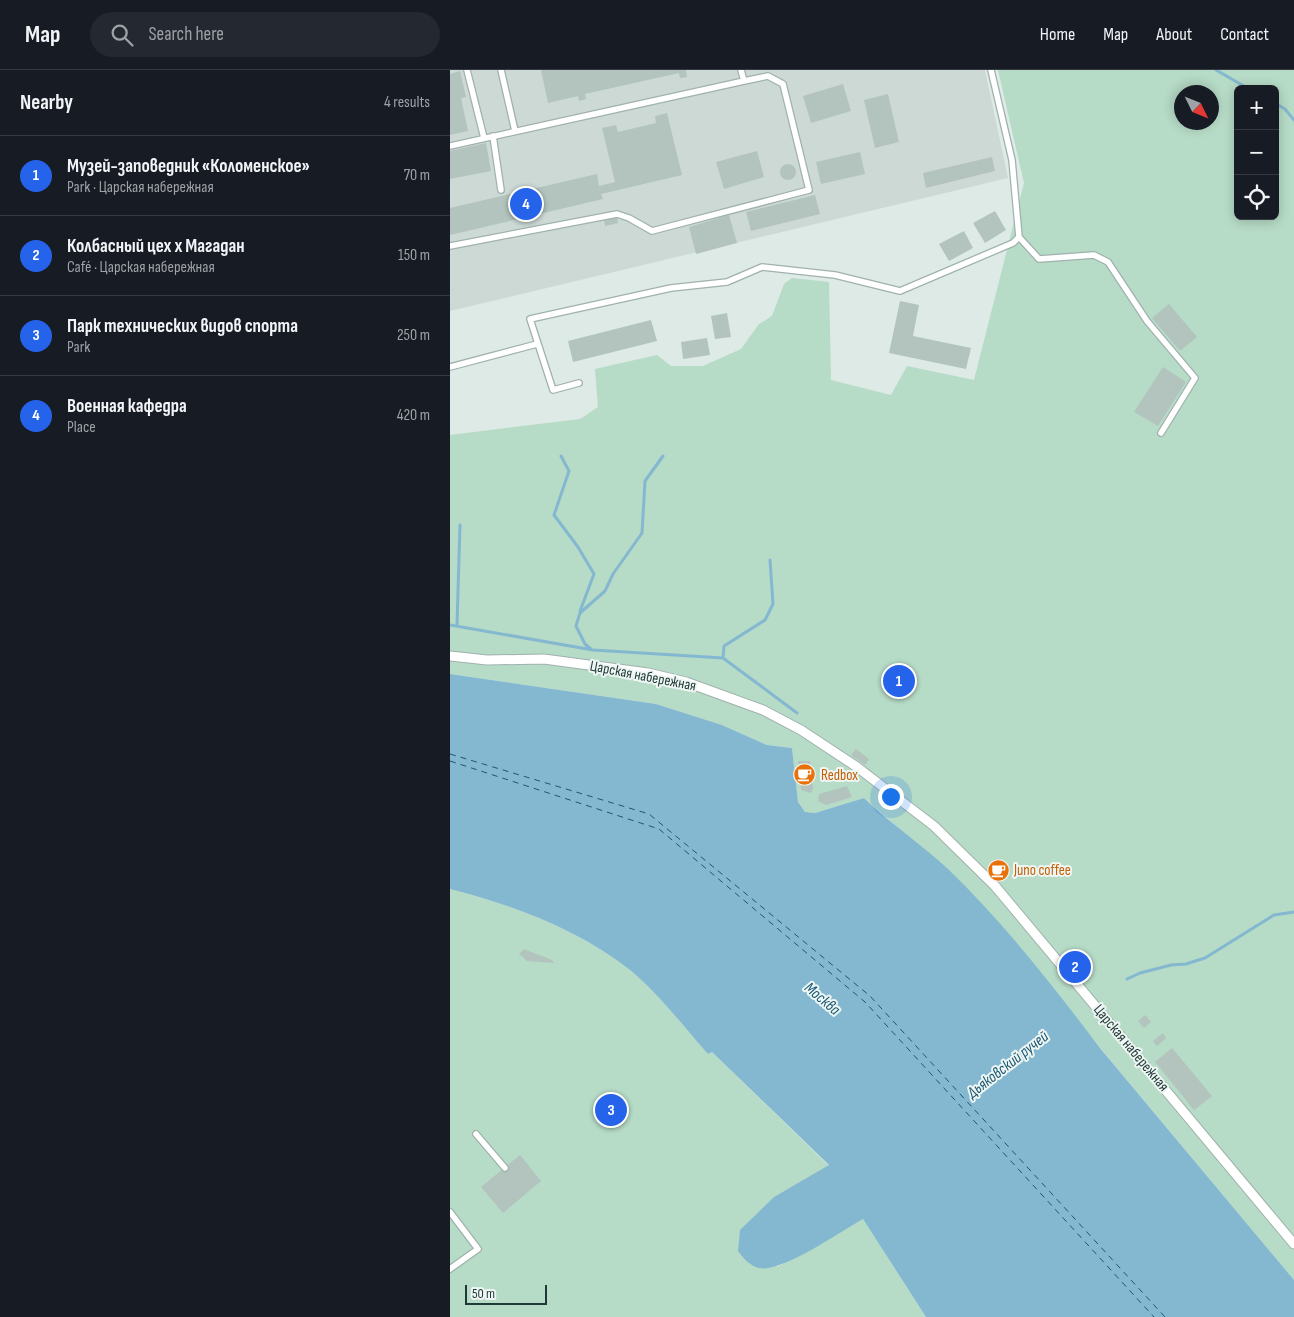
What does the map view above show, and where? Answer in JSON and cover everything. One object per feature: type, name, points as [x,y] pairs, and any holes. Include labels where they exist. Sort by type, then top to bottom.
[{"type":"street","name":"Царская набережная","points":[[450,656],[487,660],[544,659],[648,673],[686,682],[763,710],[801,730],[857,766],[934,826],[995,886],[1294,1244]]},
{"type":"lane","points":[[467,70],[484,138]]},
{"type":"lane","points":[[501,70],[515,131]]},
{"type":"lane","points":[[741,70],[744,81]]},
{"type":"lane","points":[[991,70],[1012,160],[1019,237],[1039,259],[1094,255],[1108,262],[1147,321],[1195,378],[1161,433]]},
{"type":"lane","points":[[450,146],[768,76],[783,84],[810,190],[652,231],[630,218],[617,214],[450,246]]},
{"type":"lane","points":[[493,136],[501,190]]},
{"type":"lane","points":[[579,382],[553,390],[536,344],[530,319],[671,288],[727,282],[762,267],[835,275],[900,291],[1013,243],[1019,237]]},
{"type":"lane","points":[[450,367],[536,344]]},
{"type":"lane","points":[[476,1134],[505,1168]]},
{"type":"lane","points":[[450,1212],[478,1249],[450,1269]]},
{"type":"shaded area","points":[[450,70],[985,70],[1008,178],[450,311]]},
{"type":"green space","points":[[998,70],[1294,70],[1294,1280],[982,906],[948,870],[864,798],[815,813],[805,812],[798,802],[792,748],[767,745],[722,725],[656,704],[450,674],[450,435],[580,419],[598,407],[595,369],[657,355],[671,366],[703,366],[741,349],[759,324],[772,316],[784,284],[792,278],[829,282],[831,380],[891,395],[907,366],[974,380],[1024,183]]},
{"type":"green space","points":[[450,889],[474,895],[544,920],[589,942],[610,955],[640,979],[708,1054],[712,1052],[829,1166],[774,1197],[777,1267],[863,1219],[926,1317],[450,1317]]},
{"type":"water","name":"Москва","points":[[450,674],[656,704],[722,725],[767,745],[792,748],[798,802],[805,812],[815,813],[864,798],[948,869],[989,911],[1027,955],[1100,1048],[1294,1280],[1294,1317],[926,1317],[863,1219],[811,1250],[782,1264],[769,1268],[759,1268],[750,1264],[738,1251],[740,1230],[774,1197],[829,1165],[712,1052],[708,1054],[661,1000],[630,970],[610,955],[589,942],[544,920],[474,895],[450,889]]},
{"type":"building","points":[[541,70],[686,70],[687,77],[680,78],[679,73],[585,94],[586,99],[579,101],[578,96],[548,103]]},
{"type":"building","points":[[460,71],[466,97],[461,98],[468,131],[450,135],[450,74]]},
{"type":"building","points":[[843,84],[851,111],[811,123],[803,96]]},
{"type":"building","points":[[888,94],[899,142],[875,148],[864,100]]},
{"type":"building","points":[[667,113],[682,175],[601,194],[603,199],[450,235],[450,208],[597,174],[599,186],[615,182],[602,128],[616,125],[618,132],[656,123],[655,116]]},
{"type":"building","points":[[486,143],[491,171],[450,179],[450,151]]},
{"type":"building","points":[[757,151],[764,177],[724,189],[716,162]]},
{"type":"building","points":[[860,152],[865,174],[821,184],[816,162]]},
{"type":"building","points":[[992,157],[995,171],[926,188],[923,173]]},
{"type":"building","points":[[788,164],[794,166],[796,172],[794,178],[788,180],[782,178],[780,172],[782,166]]},
{"type":"building","points":[[815,195],[820,214],[751,231],[746,212]]},
{"type":"building","points":[[995,211],[1006,230],[985,243],[973,223]]},
{"type":"building","points":[[729,215],[737,243],[696,254],[689,227]]},
{"type":"building","points":[[617,217],[618,223],[605,226],[604,220]]},
{"type":"building","points":[[964,231],[973,248],[949,261],[939,244]]},
{"type":"building","points":[[900,301],[919,305],[913,336],[971,348],[966,369],[889,353]]},
{"type":"building","points":[[1169,304],[1197,337],[1180,351],[1152,318]]},
{"type":"building","points":[[727,313],[731,337],[715,339],[711,316]]},
{"type":"building","points":[[651,320],[657,341],[573,362],[568,341]]},
{"type":"building","points":[[707,338],[710,355],[683,359],[681,342]]},
{"type":"building","points":[[1163,367],[1186,382],[1158,426],[1134,412]]},
{"type":"building","points":[[856,749],[869,759],[865,765],[851,755]]},
{"type":"building","name":"Redbox","points":[[798,761],[810,761],[813,788],[811,793],[801,790]]},
{"type":"building","points":[[847,786],[852,797],[826,805],[818,801],[819,794]]},
{"type":"building","name":"Juno coffee","points":[[995,859],[1009,875],[1001,881],[988,865]]},
{"type":"building","points":[[524,949],[552,960],[554,963],[527,961],[519,954]]},
{"type":"building","points":[[1145,1015],[1151,1022],[1144,1028],[1138,1021]]},
{"type":"building","points":[[1163,1033],[1166,1038],[1157,1046],[1153,1041]]},
{"type":"building","points":[[1172,1048],[1212,1096],[1194,1110],[1155,1062]]},
{"type":"building","points":[[520,1155],[541,1181],[503,1213],[481,1187]]},
{"type":"waterway","name":"Дьяковский ручей","points":[[1216,70],[1242,85]]},
{"type":"waterway","name":"Дьяковский ручей","points":[[1279,105],[1285,109],[1294,120]]},
{"type":"waterway","points":[[561,456],[569,471],[554,515],[578,547],[594,574],[580,611]]},
{"type":"waterway","points":[[591,649],[585,644],[576,626],[580,613],[605,591],[613,574],[642,533],[645,481],[663,456]]},
{"type":"waterway","points":[[457,625],[460,525]]},
{"type":"waterway","points":[[723,658],[724,646],[765,620],[773,604],[770,560]]},
{"type":"waterway","points":[[450,625],[593,650],[723,658],[797,713]]},
{"type":"waterway","name":"Дьяковский ручей","points":[[1127,979],[1140,973],[1171,965],[1186,964],[1205,958],[1274,915],[1294,912]]},
{"type":"ferry route","points":[[450,754],[649,814],[870,996],[1165,1317]]},
{"type":"ferry route","points":[[450,761],[659,829],[865,1002],[1154,1317]]},
{"type":"place","name":"Военная кафедра","points":[[526,204]]},
{"type":"place","name":"Музей-заповедник «Коломенское»","points":[[899,681]]},
{"type":"place","name":"Redbox","points":[[805,775]]},
{"type":"place","name":"Juno coffee","points":[[998,870]]},
{"type":"place","name":"Колбасный цех x Магадан","points":[[1075,967]]},
{"type":"place","name":"Парк технических видов спорта","points":[[611,1110]]}]
